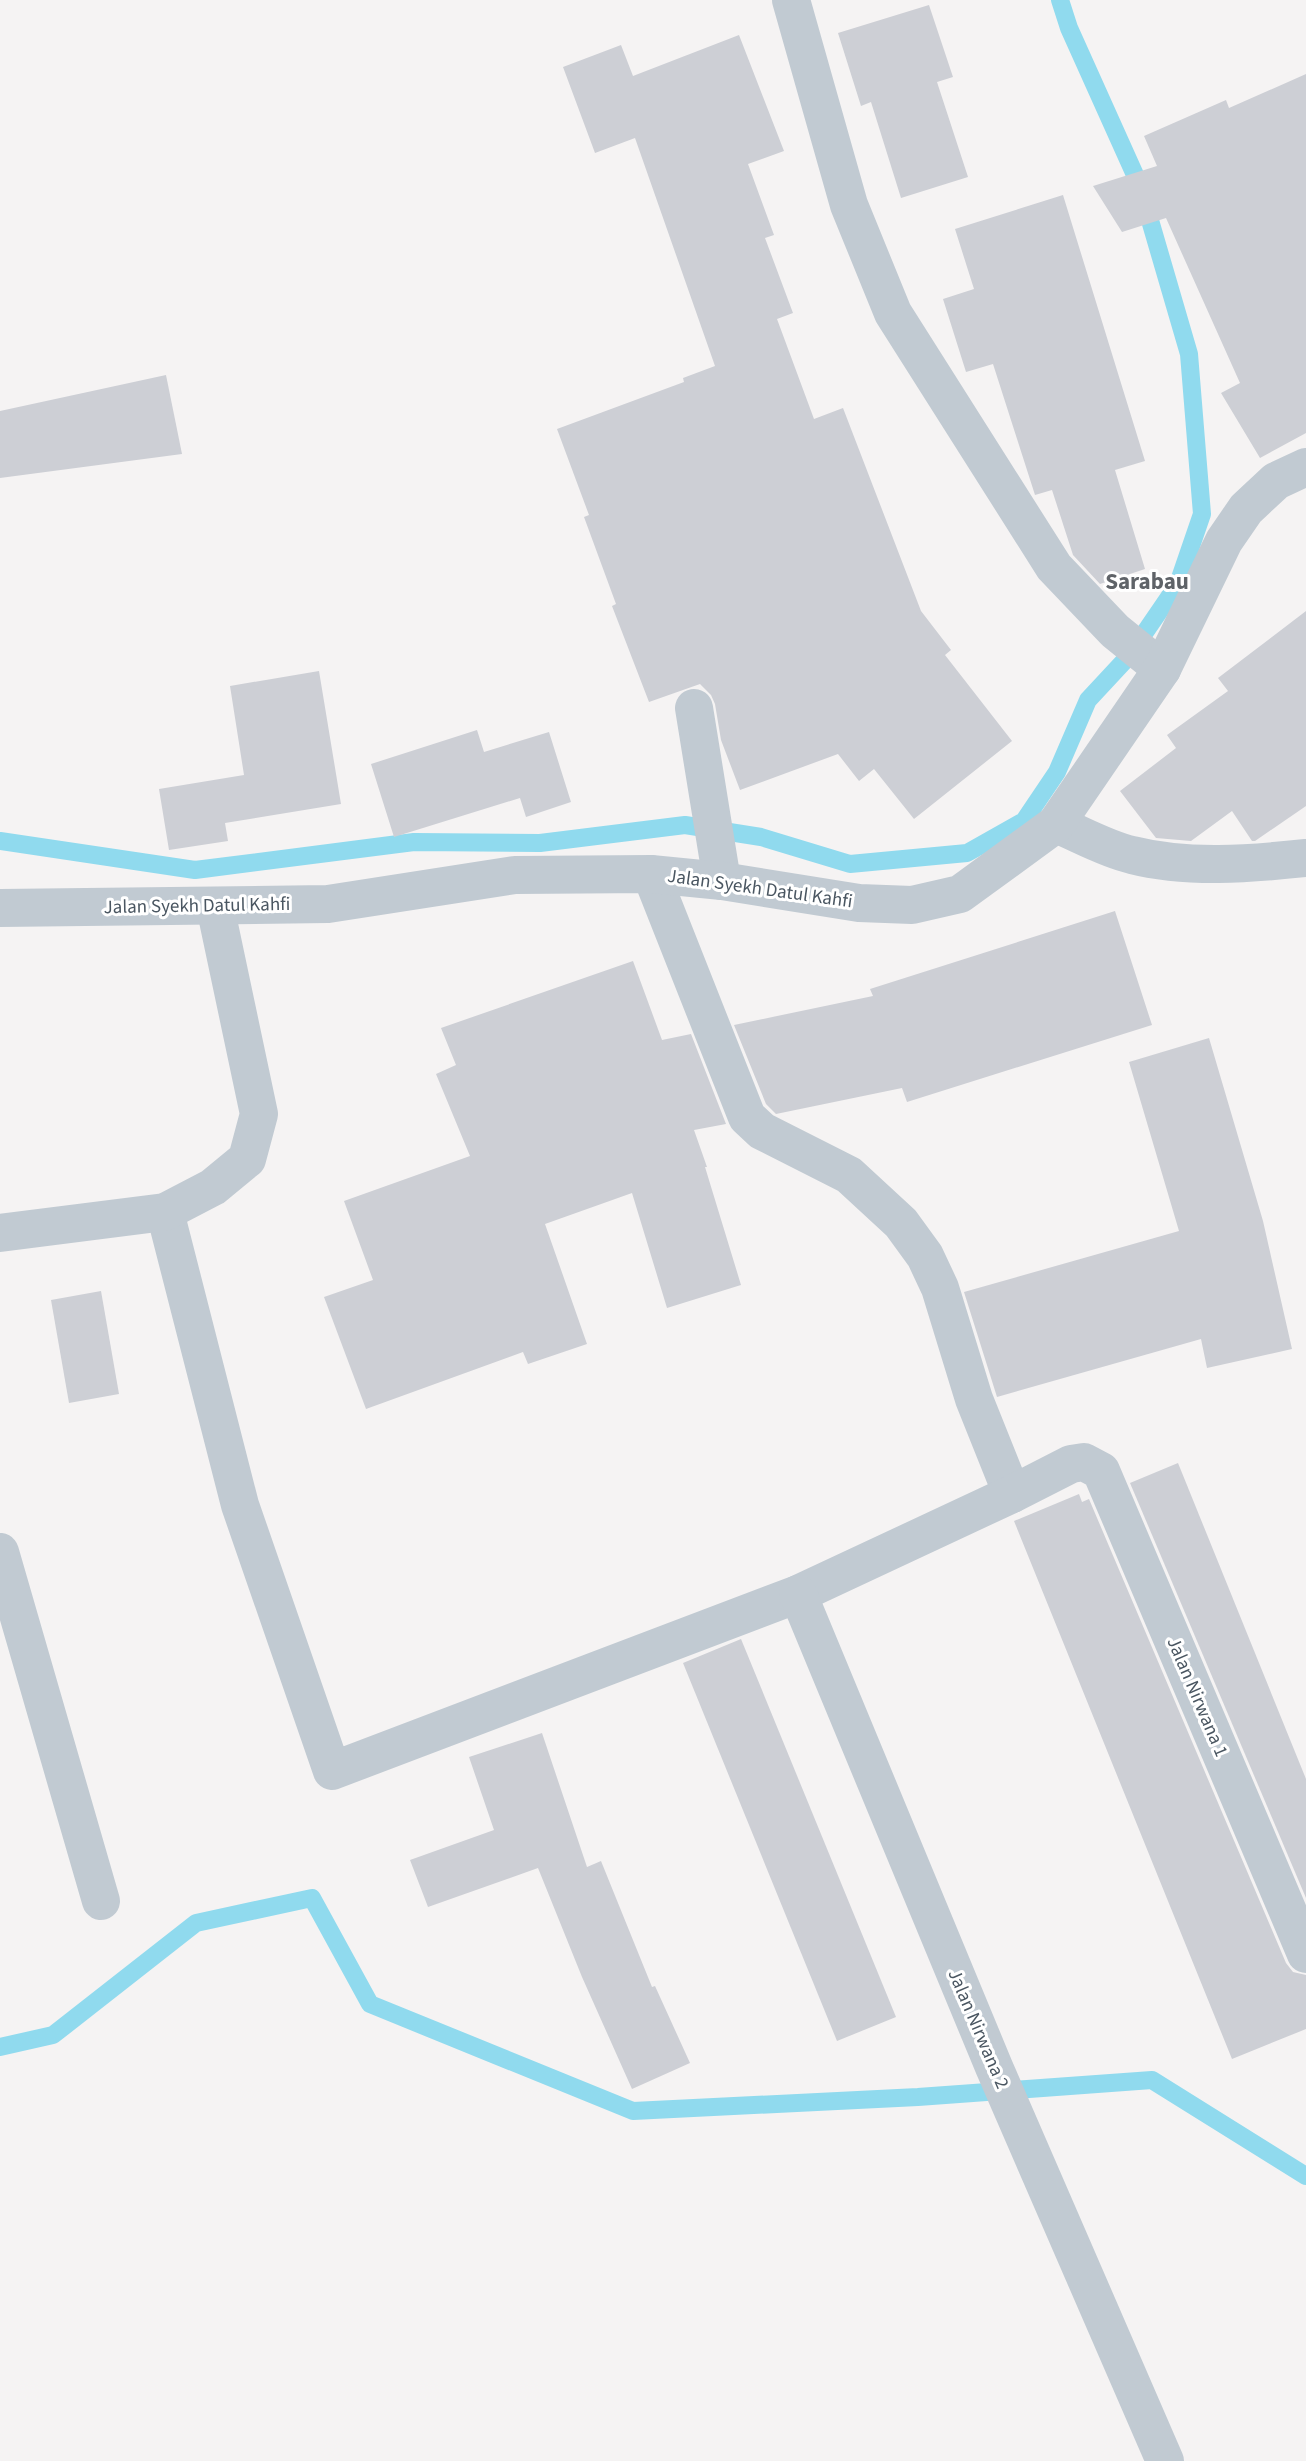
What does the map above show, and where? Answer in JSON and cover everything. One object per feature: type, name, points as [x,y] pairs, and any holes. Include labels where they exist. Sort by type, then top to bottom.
[{"type":"street","points":[[791,0],[849,205],[893,313],[1054,567],[1115,631],[1157,665]]},
{"type":"street","name":"Jalan Syekh Datul Kahfi","points":[[0,908],[328,904],[515,874],[651,874],[720,866],[859,903],[912,905],[960,894],[1056,824],[1157,665],[1224,541],[1246,509],[1276,481],[1306,467]]},
{"type":"street","points":[[694,708],[720,866]]},
{"type":"street","points":[[1056,824],[1131,855],[1187,863],[1272,862],[1306,858]]},
{"type":"street","points":[[165,1212],[240,1505],[332,1771],[798,1594],[1012,1494],[974,1399],[940,1288],[925,1256],[901,1223],[849,1175],[762,1131],[747,1117],[651,874]]},
{"type":"street","points":[[0,1233],[165,1212],[213,1187],[247,1159],[259,1114],[215,906]]},
{"type":"street","name":"Jalan Nirwana 1","points":[[1012,1494],[1071,1464],[1084,1462],[1101,1471],[1306,1954]]},
{"type":"street","points":[[0,1552],[101,1901]]},
{"type":"street","name":"Jalan Nirwana 2","points":[[798,1594],[1013,2112],[1165,2461]]},
{"type":"building","points":[[929,5],[953,77],[937,82],[968,177],[901,198],[871,102],[861,106],[838,33]]},
{"type":"building","points":[[739,35],[784,151],[748,164],[774,235],[765,238],[793,313],[777,319],[814,419],[843,408],[921,611],[951,650],[945,655],[1012,741],[914,819],[874,769],[859,781],[838,754],[740,790],[721,740],[715,704],[711,695],[700,684],[649,702],[612,606],[616,604],[584,517],[589,515],[557,429],[684,382],[683,378],[715,366],[635,138],[595,153],[563,67],[621,45],[633,76]]},
{"type":"building","points":[[1306,74],[1306,433],[1260,458],[1221,393],[1240,383],[1166,218],[1122,232],[1093,186],[1157,166],[1144,136],[1226,100],[1229,108]]},
{"type":"building","points":[[1063,195],[1145,461],[1115,470],[1145,569],[1100,584],[1073,555],[1052,490],[1035,495],[993,364],[966,372],[943,299],[974,289],[955,229]]},
{"type":"building","points":[[166,375],[182,454],[0,478],[0,411]]},
{"type":"building","points":[[1306,611],[1306,806],[1255,841],[1252,841],[1232,811],[1191,841],[1156,838],[1120,791],[1176,748],[1167,735],[1228,691],[1218,678]]},
{"type":"building","points":[[319,671],[341,804],[225,823],[228,841],[169,850],[159,789],[244,775],[230,686]]},
{"type":"building","points":[[477,730],[484,752],[549,732],[571,802],[526,817],[520,798],[394,837],[371,764]]},
{"type":"building","points":[[1115,911],[1152,1025],[907,1102],[902,1088],[776,1114],[766,1104],[734,1025],[873,996],[870,989]]},
{"type":"building","points":[[633,961],[662,1040],[691,1034],[726,1124],[694,1130],[741,1285],[667,1308],[632,1193],[545,1224],[587,1344],[528,1364],[523,1352],[366,1409],[324,1297],[373,1280],[344,1201],[470,1156],[436,1074],[456,1065],[441,1028]]},
{"type":"building","points":[[1209,1038],[1263,1221],[1292,1349],[1207,1368],[1201,1339],[997,1397],[964,1292],[1179,1231],[1129,1062]]},
{"type":"building","points":[[101,1291],[119,1394],[69,1403],[51,1300]]},
{"type":"building","points":[[1178,1463],[1306,1779],[1306,1898],[1130,1483]]},
{"type":"building","points":[[1079,1494],[1082,1502],[1089,1499],[1286,1963],[1293,1972],[1306,1975],[1306,2029],[1232,2059],[1014,1521]]},
{"type":"building","points":[[741,1639],[896,2017],[837,2041],[683,1663]]},
{"type":"building","points":[[542,1733],[587,1867],[601,1861],[652,1987],[655,1986],[690,2063],[632,2089],[582,1977],[538,1868],[428,1907],[410,1860],[494,1830],[469,1757]]},
{"type":"waterway","points":[[0,841],[195,870],[414,842],[540,843],[685,825],[761,837],[850,864],[967,853],[1024,821],[1057,772],[1088,700],[1128,657],[1178,584],[1202,514],[1189,354],[1140,186],[1069,28],[1060,0]]},
{"type":"waterway","points":[[0,2047],[53,2035],[196,1923],[312,1898],[370,2004],[633,2111],[918,2097],[1152,2080],[1306,2176]]},
{"type":"district","name":"Sarabau","points":[[1147,581]]}]
